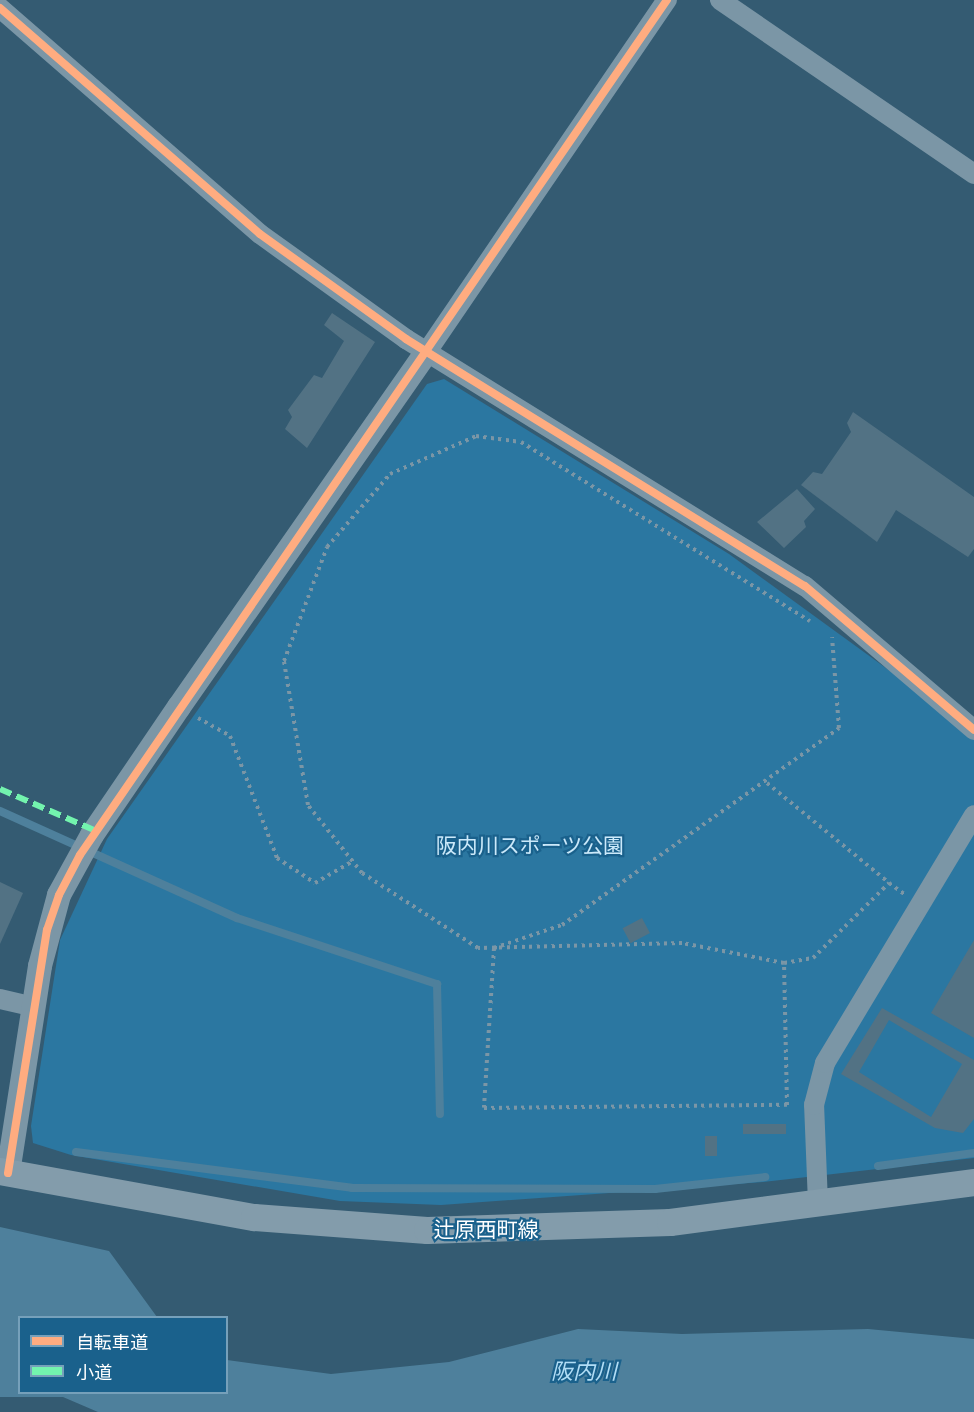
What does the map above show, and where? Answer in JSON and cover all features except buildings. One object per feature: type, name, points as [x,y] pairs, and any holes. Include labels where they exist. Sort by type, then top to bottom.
[{"type":"main road","name":"辻原西町線","points":[[4,1172],[254,1217],[427,1230],[603,1227],[818,1203],[974,1182]]},
{"type":"street","points":[[4,1172],[48,930],[59,895],[86,845],[178,707],[428,350],[667,0]]},
{"type":"street","points":[[720,0],[974,174]]},
{"type":"street","points":[[0,8],[260,234],[428,350],[805,586],[974,730]]},
{"type":"street","points":[[818,1203],[814,1105],[825,1063],[974,815]]},
{"type":"street","points":[[0,999],[34,1007]]},
{"type":"path","points":[[812,623],[521,442],[476,436],[390,474],[327,546],[284,661],[308,805],[363,873],[478,948],[682,943],[784,963],[813,958],[889,883]]},
{"type":"path","points":[[494,948],[562,925],[767,783],[839,729],[832,635],[822,629]]},
{"type":"path","points":[[178,707],[230,736],[277,858],[315,883],[353,861]]},
{"type":"path","points":[[767,783],[904,894]]},
{"type":"path","points":[[494,948],[484,1108],[786,1105],[784,963]]},
{"type":"green space","name":"阪内川スポーツ公園","points":[[444,379],[729,554],[974,732],[974,1158],[763,1182],[441,1205],[340,1201],[71,1155],[33,1143],[31,1126],[60,940],[107,839],[427,384]]},
{"type":"water","name":"阪内川","points":[[0,1227],[109,1251],[156,1316],[18,1316],[18,1394],[228,1394],[228,1360],[331,1374],[449,1362],[578,1329],[682,1334],[868,1329],[974,1339],[974,1412],[98,1412],[63,1397],[0,1397]]},
{"type":"waterway","points":[[0,811],[237,918],[437,984],[440,1114]]},
{"type":"waterway","points":[[76,1152],[352,1188],[655,1189],[765,1177]]},
{"type":"waterway","points":[[878,1166],[974,1153]]},
{"type":"marked path","points":[[0,789],[96,831]]},
{"type":"cycle path","points":[[8,1173],[47,930],[59,895],[80,855],[667,0]]},
{"type":"cycle path","points":[[0,8],[260,234],[406,339],[805,586],[974,730]]}]
